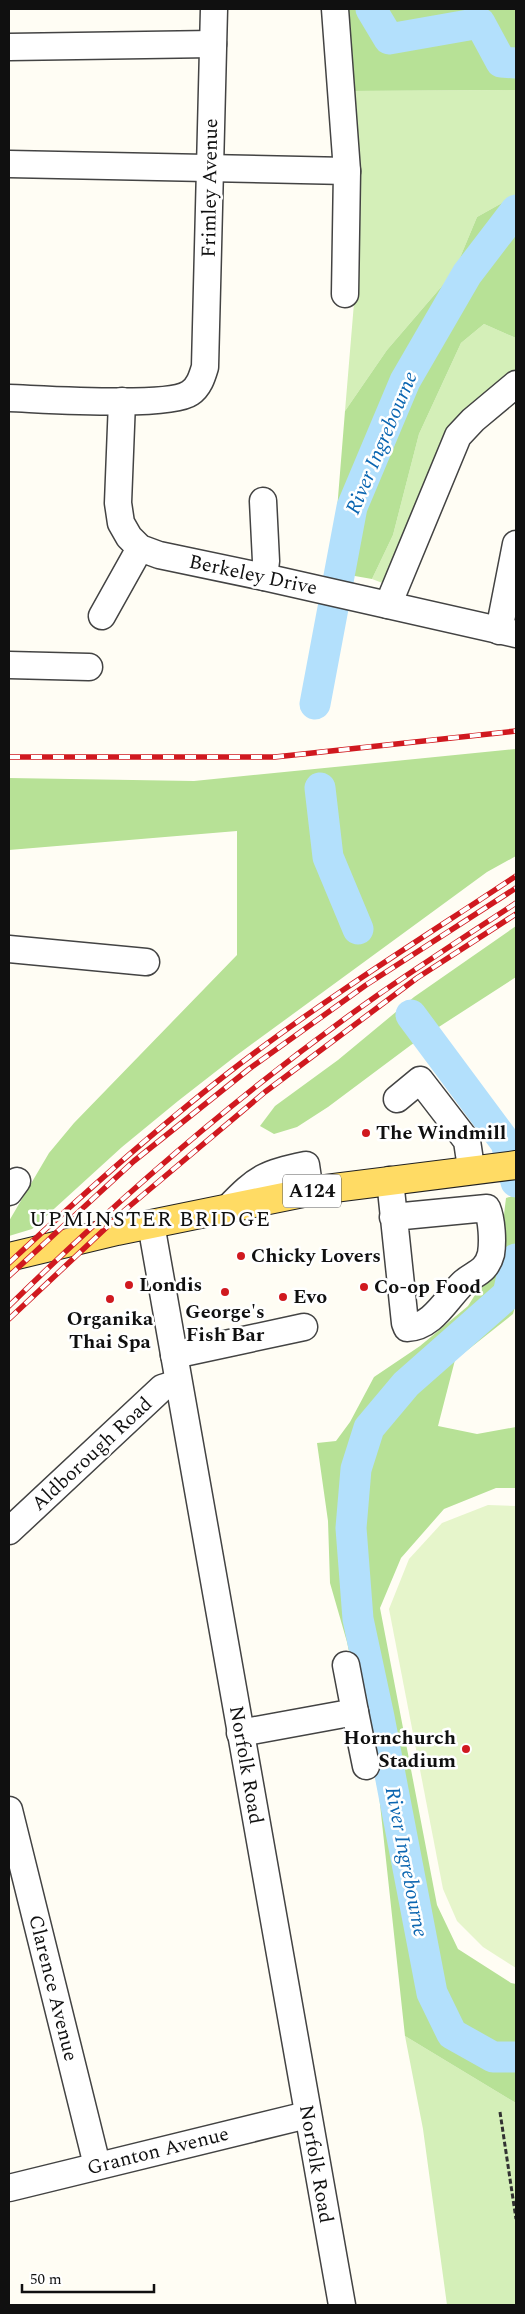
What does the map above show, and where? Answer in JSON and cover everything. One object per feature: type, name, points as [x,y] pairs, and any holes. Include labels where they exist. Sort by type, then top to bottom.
[{"type":"main road","name":"A124","points":[[9,1256],[152,1224],[310,1192],[496,1167]]},
{"type":"street","name":"Frimley Avenue","points":[[122,401],[170,399],[189,394],[201,380],[205,367],[214,9]]},
{"type":"street","points":[[335,9],[347,171],[344,294]]},
{"type":"street","points":[[9,47],[213,44]]},
{"type":"street","points":[[9,164],[347,171]]},
{"type":"street","points":[[380,603],[458,436],[473,420],[516,384]]},
{"type":"street","points":[[9,398],[122,401],[118,503],[121,522],[129,537],[140,548],[102,616]]},
{"type":"street","points":[[263,500],[266,561],[264,577]]},
{"type":"street","points":[[507,633],[516,544]]},
{"type":"street","name":"Berkeley Drive","points":[[140,548],[159,555],[507,633]]},
{"type":"street","points":[[9,665],[89,667]]},
{"type":"street","points":[[9,949],[146,962]]},
{"type":"street","points":[[397,1099],[420,1080],[467,1141],[470,1161],[496,1167]]},
{"type":"street","points":[[390,1180],[393,1217],[405,1322],[407,1328],[414,1328],[435,1316],[464,1282],[482,1272],[491,1254],[490,1216],[487,1208],[393,1217]]},
{"type":"street","name":"Norfolk Road","points":[[152,1224],[178,1383],[342,2305]]},
{"type":"street","points":[[174,1354],[304,1328]]},
{"type":"street","name":"Aldborough Road","points":[[9,1531],[162,1388],[178,1383]]},
{"type":"street","points":[[346,1666],[366,1766]]},
{"type":"street","points":[[240,1733],[355,1712]]},
{"type":"street","name":"Clarence Avenue","points":[[9,1810],[97,2165]]},
{"type":"street","name":"Granton Avenue","points":[[9,2188],[307,2115]]},
{"type":"path","points":[[500,2112],[516,2219]]},
{"type":"green space","points":[[346,9],[516,9],[516,90],[349,91]]},
{"type":"green space","points":[[516,90],[516,195],[477,217],[454,272],[387,350],[345,411],[356,279],[349,91]]},
{"type":"green space","points":[[516,195],[516,338],[484,324],[461,343],[419,434],[393,535],[372,579],[332,572],[345,411],[387,350],[454,272],[477,217]]},
{"type":"green space","points":[[484,324],[516,338],[516,379],[471,414],[393,587],[372,579],[393,535],[419,434],[461,343]]},
{"type":"green space","points":[[516,749],[516,856],[487,872],[237,1055],[122,1147],[32,1229],[9,1236],[9,1221],[49,1153],[74,1123],[237,955],[237,831],[9,850],[9,778],[194,781]]},
{"type":"green space","points":[[516,926],[516,977],[411,1045],[328,1107],[297,1127],[274,1134],[260,1126],[275,1106],[338,1060],[414,997]]},
{"type":"green space","points":[[516,1195],[516,1303],[513,1314],[455,1360],[438,1426],[477,1434],[516,1427],[516,1488],[496,1488],[444,1509],[401,1558],[380,1608],[437,1905],[458,1949],[511,1983],[516,1984],[516,2103],[405,2036],[379,1795],[347,1642],[330,1583],[328,1521],[317,1443],[336,1441],[350,1422],[374,1377],[420,1346],[468,1306],[499,1257],[506,1198]]},
{"type":"green space","name":"Hornchurch Stadium","points":[[488,1505],[516,1506],[516,1968],[483,1947],[457,1921],[443,1889],[389,1609],[409,1559],[442,1523]]},
{"type":"green space","points":[[405,2036],[516,2103],[516,2305],[447,2305],[423,2129]]},
{"type":"waterway","name":"River Ingrebourne","points":[[371,9],[389,39],[480,23],[501,62],[516,63]]},
{"type":"waterway","name":"River Ingrebourne","points":[[315,704],[352,507],[405,381],[467,274],[516,210]]},
{"type":"waterway","name":"River Ingrebourne","points":[[320,788],[328,857],[358,929]]},
{"type":"waterway","name":"River Ingrebourne","points":[[411,1015],[506,1143],[516,1182]]},
{"type":"waterway","name":"River Ingrebourne","points":[[516,1259],[508,1294],[406,1384],[369,1428],[356,1469],[351,1528],[358,1619],[379,1717],[432,1993],[452,2034],[493,2057],[516,2057]]},
{"type":"railway","points":[[9,757],[275,757],[516,731]]},
{"type":"railway","points":[[9,1263],[123,1160],[241,1063],[342,990],[516,876]]},
{"type":"railway","points":[[9,1276],[134,1161],[249,1069],[366,985],[516,888]]},
{"type":"railway","points":[[9,1306],[141,1183],[279,1068],[375,997],[516,903]]},
{"type":"railway","points":[[9,1319],[125,1210],[265,1092],[417,978],[516,914]]},
{"type":"place","name":"The Windmill","points":[[366,1133]]},
{"type":"place","name":"Chicky Lovers","points":[[241,1256]]},
{"type":"place","name":"Londis","points":[[129,1285]]},
{"type":"place","name":"Co-op Food","points":[[364,1287]]},
{"type":"place","name":"George's Fish Bar","points":[[225,1292]]},
{"type":"place","name":"Evo","points":[[283,1297]]},
{"type":"place","name":"Organika Thai Spa","points":[[110,1299]]},
{"type":"place","name":"Hornchurch Stadium","points":[[466,1749]]},
{"type":"district","name":"UPMINSTER BRIDGE","points":[[150,1219]]}]
